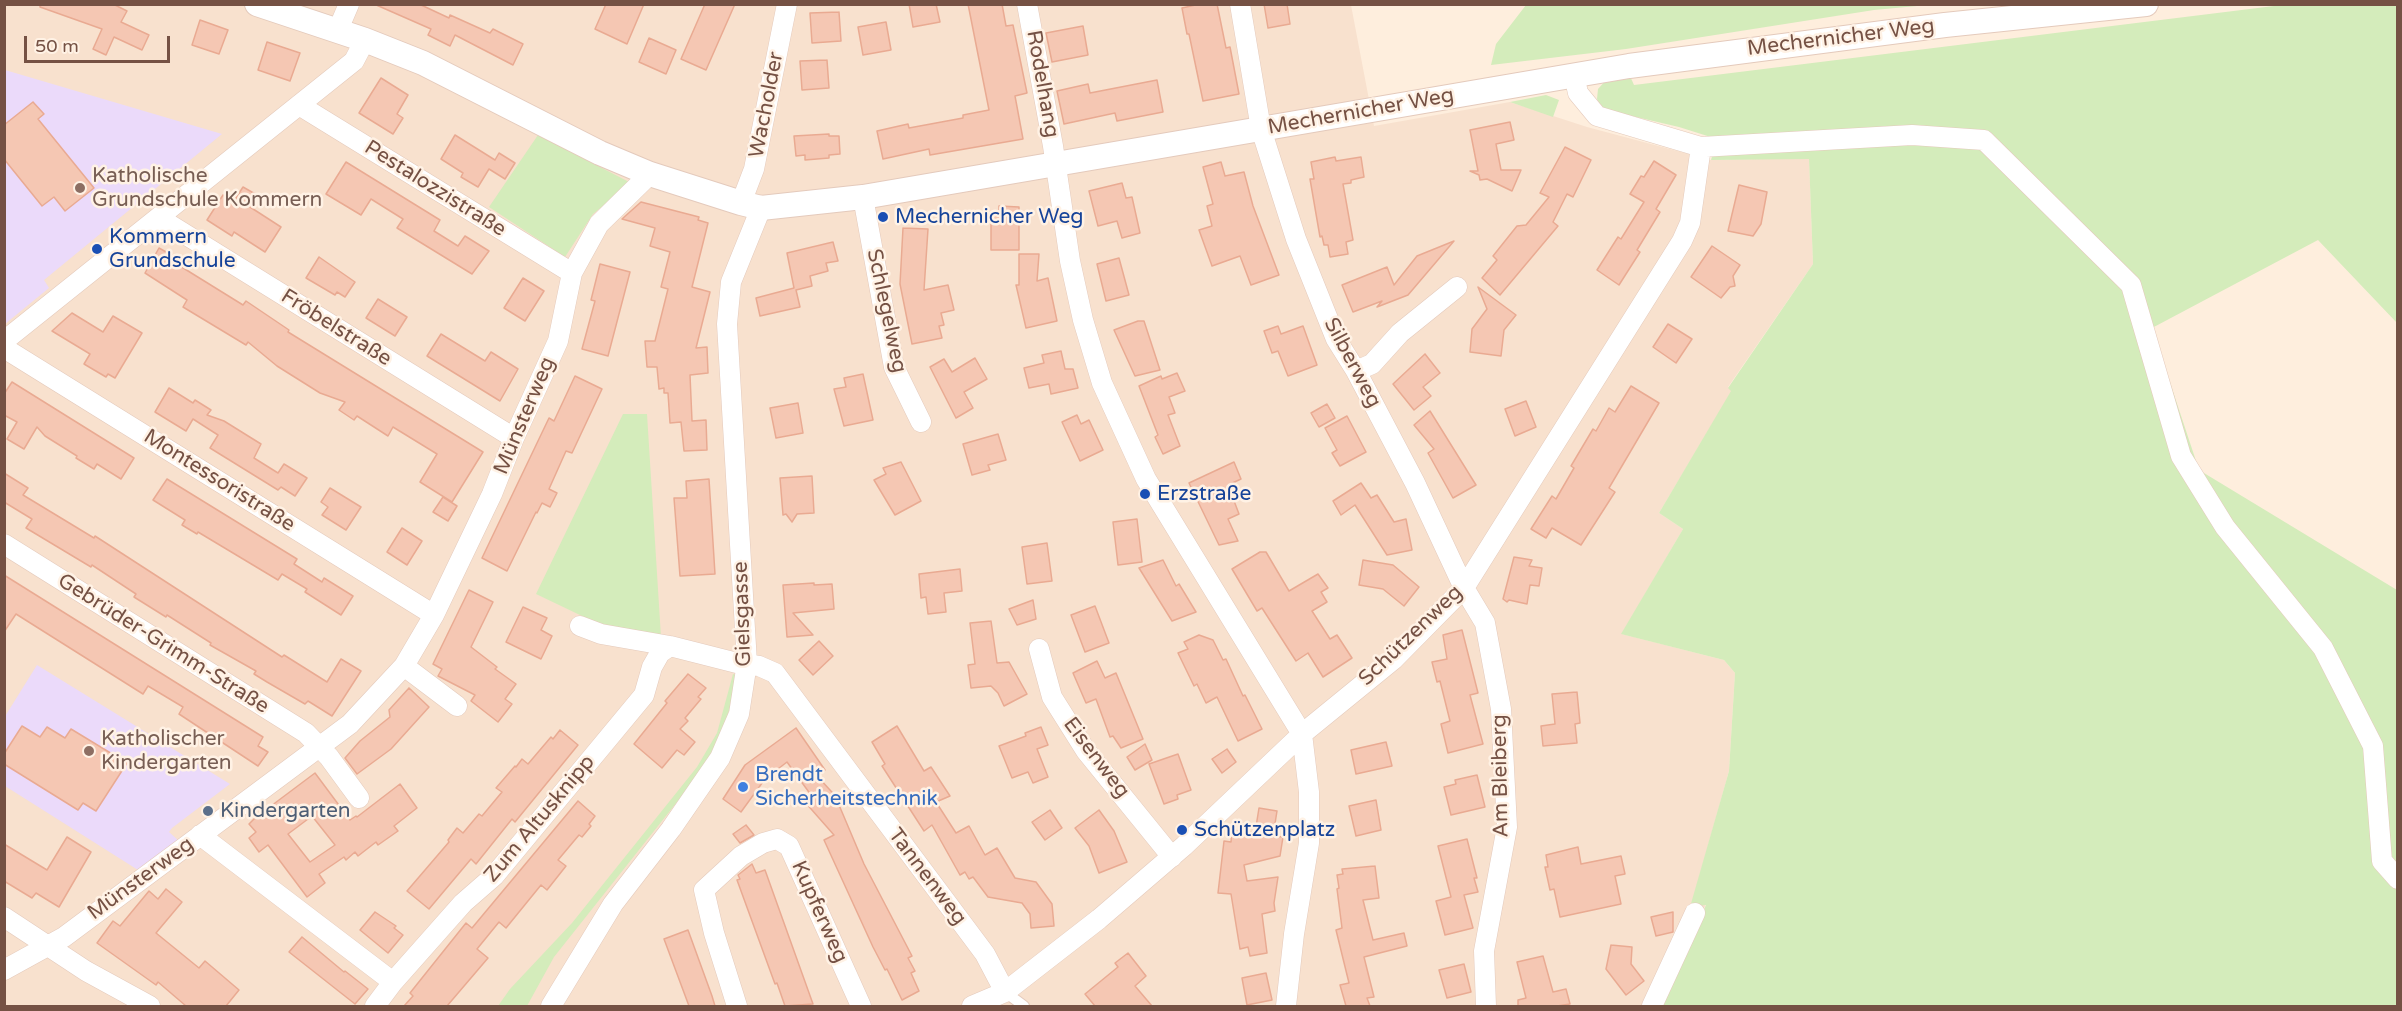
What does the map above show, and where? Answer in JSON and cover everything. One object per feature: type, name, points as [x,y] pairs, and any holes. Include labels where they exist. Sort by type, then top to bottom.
[{"type":"street","name":"Mechernicher Weg","points":[[257,4],[365,40],[423,63],[600,153],[650,174],[751,205],[863,197],[1574,75],[1945,25],[2146,4]]},
{"type":"street","points":[[337,32],[349,4]]},
{"type":"street","name":"Wacholder","points":[[751,205],[754,169],[787,4]]},
{"type":"street","name":"Rodelhang","points":[[1027,4],[1055,164]]},
{"type":"street","points":[[1240,4],[1261,129]]},
{"type":"street","points":[[4,341],[354,61],[365,40]]},
{"type":"street","points":[[1574,75],[1578,93],[1597,116],[1701,147],[1912,135],[1984,140],[2131,285],[2181,456],[2226,527],[2323,648],[2373,746],[2382,861],[2397,879]]},
{"type":"street","name":"Pestalozzistraße","points":[[299,105],[572,273]]},
{"type":"street","name":"Silberweg","points":[[1261,129],[1305,261],[1336,339],[1356,371],[1415,483],[1464,588]]},
{"type":"street","name":"Schützenweg","points":[[972,1006],[1005,992],[1099,919],[1172,857],[1302,734],[1394,658],[1464,588],[1682,241],[1690,223],[1701,147]]},
{"type":"street","points":[[1055,164],[1070,261],[1083,320],[1110,403],[1146,479],[1302,734],[1309,792],[1309,843],[1294,934],[1286,1006]]},
{"type":"street","name":"Münsterweg","points":[[4,970],[50,946],[350,724],[404,666],[434,615],[492,494],[514,438],[558,341],[572,273],[599,224],[650,174]]},
{"type":"street","name":"Schlegelweg","points":[[863,197],[894,367],[921,422]]},
{"type":"street","name":"Gielsgasse","points":[[553,1006],[613,904],[720,758],[738,714],[747,663],[727,324],[731,282],[751,205]]},
{"type":"street","name":"Fröbelstraße","points":[[159,218],[514,438]]},
{"type":"street","points":[[1356,371],[1372,364],[1400,333],[1457,288]]},
{"type":"street","name":"Montessoristraße","points":[[4,348],[434,615]]},
{"type":"street","name":"Gebrüder-Grimm-Straße","points":[[4,544],[306,733],[319,747]]},
{"type":"street","name":"Am Bleiberg","points":[[1464,588],[1485,623],[1501,710],[1503,745],[1507,826],[1484,951],[1486,1006]]},
{"type":"street","points":[[580,626],[601,634],[747,663]]},
{"type":"street","name":"Zum Altusknipp","points":[[375,1006],[393,982],[463,903],[494,876],[644,695],[652,667],[660,653],[670,646]]},
{"type":"street","name":"Eisenweg","points":[[1039,649],[1052,696],[1086,751],[1172,857]]},
{"type":"street","name":"Tannenweg","points":[[747,663],[775,673],[985,954],[1005,992]]},
{"type":"street","points":[[404,666],[457,706]]},
{"type":"street","points":[[319,747],[359,798]]},
{"type":"street","points":[[200,835],[393,982]]},
{"type":"street","name":"Kupferweg","points":[[737,1006],[714,933],[704,890],[741,856],[763,843],[777,839],[789,846],[861,1006]]},
{"type":"street","points":[[1652,1006],[1695,913]]},
{"type":"street","points":[[4,917],[86,970],[150,1006]]},
{"type":"lane","points":[[1005,992],[1024,1006]]},
{"type":"shaded area","points":[[5,5],[1351,5],[1374,126],[1510,102],[1587,127],[1711,160],[1809,158],[1813,264],[1728,387],[1732,391],[1659,513],[1683,529],[1622,634],[1724,660],[1735,673],[1729,771],[1691,906],[1706,904],[1661,1006],[5,1006]]},
{"type":"shaded area","name":"Katholische Grundschule Kommern","points":[[5,70],[222,134],[44,280],[49,288],[5,324]]},
{"type":"shaded area","name":"Katholischer Kindergarten","points":[[37,665],[230,784],[172,828],[169,832],[179,841],[138,870],[5,786],[4,718]]},
{"type":"green space","points":[[1526,5],[1928,5],[1874,10],[1626,49],[1491,65],[1496,44]]},
{"type":"green space","points":[[2282,5],[2397,5],[2397,323],[2318,240],[2152,328],[2199,470],[2397,590],[2397,1006],[1661,1006],[1706,905],[1690,907],[1729,771],[1735,673],[1724,660],[1621,634],[1683,529],[1659,513],[1731,391],[1728,388],[1813,264],[1809,159],[1711,160],[1717,139],[1679,127],[1606,110],[1597,99],[1598,89],[1607,79],[1630,76],[1634,85]]},
{"type":"green space","points":[[1546,95],[1559,100],[1553,117],[1510,102]]},
{"type":"green space","points":[[538,135],[631,183],[593,214],[565,257],[489,207]]},
{"type":"green space","points":[[623,414],[647,414],[661,637],[605,627],[536,594]]},
{"type":"green space","points":[[733,674],[736,675],[733,699],[720,737],[704,768],[554,957],[527,1006],[498,1006],[510,989],[572,923],[697,767],[717,733]]},
{"type":"building","points":[[40,4],[113,4],[127,11],[121,22],[149,35],[142,50],[114,37],[106,55],[93,49],[102,29],[40,7]]},
{"type":"building","points":[[374,4],[419,4],[490,33],[493,29],[523,44],[513,65],[455,35],[450,46],[428,35],[431,29]]},
{"type":"building","points":[[606,4],[644,4],[627,44],[595,29]]},
{"type":"building","points":[[705,4],[735,4],[706,70],[681,59]]},
{"type":"building","points":[[909,4],[936,4],[940,22],[913,27]]},
{"type":"building","points":[[968,4],[1002,4],[1006,26],[1013,25],[1027,93],[1015,96],[1023,139],[930,155],[929,149],[883,159],[877,131],[908,124],[909,128],[963,118],[963,115],[989,110]]},
{"type":"building","points":[[1200,4],[1217,4],[1226,48],[1230,47],[1239,94],[1203,101],[1182,8]]},
{"type":"building","points":[[1264,4],[1287,4],[1290,24],[1268,28]]},
{"type":"building","points":[[839,12],[841,41],[812,43],[810,13]]},
{"type":"building","points":[[200,20],[228,30],[219,54],[192,45]]},
{"type":"building","points":[[886,22],[891,50],[863,55],[858,27]]},
{"type":"building","points":[[1083,26],[1088,55],[1052,62],[1046,33]]},
{"type":"building","points":[[649,38],[676,50],[666,74],[639,62]]},
{"type":"building","points":[[267,42],[300,53],[290,81],[258,70]]},
{"type":"building","points":[[827,60],[829,88],[802,90],[800,61]]},
{"type":"building","points":[[381,78],[408,95],[397,114],[403,118],[393,134],[359,113]]},
{"type":"building","points":[[1157,80],[1163,112],[1117,121],[1115,113],[1064,124],[1057,91],[1088,84],[1090,93]]},
{"type":"building","points":[[33,102],[44,114],[38,119],[94,188],[65,211],[54,197],[42,206],[4,159],[4,125]]},
{"type":"building","points":[[1510,122],[1514,140],[1496,144],[1501,170],[1521,170],[1512,191],[1487,179],[1480,180],[1479,175],[1470,171],[1478,171],[1470,130]]},
{"type":"building","points":[[829,134],[829,136],[839,136],[840,154],[829,155],[829,158],[805,160],[805,155],[796,156],[794,136]]},
{"type":"building","points":[[455,135],[495,160],[499,153],[515,163],[505,179],[489,169],[478,187],[461,177],[463,173],[441,159]]},
{"type":"building","points":[[1565,147],[1591,160],[1573,197],[1567,194],[1553,222],[1558,226],[1500,295],[1482,278],[1497,260],[1493,256],[1517,226],[1526,225],[1549,197],[1540,193]]},
{"type":"building","points":[[1335,157],[1336,161],[1361,157],[1364,177],[1343,184],[1353,240],[1346,242],[1348,254],[1330,257],[1328,245],[1324,245],[1322,236],[1320,237],[1310,179],[1314,179],[1311,162]]},
{"type":"building","points":[[1654,161],[1676,175],[1656,209],[1660,212],[1637,250],[1640,252],[1619,285],[1597,270],[1618,237],[1621,239],[1644,202],[1630,194]]},
{"type":"building","points":[[346,162],[440,220],[434,231],[458,246],[465,236],[489,251],[472,274],[397,228],[403,219],[371,199],[361,215],[326,194]]},
{"type":"building","points":[[1221,162],[1225,176],[1244,172],[1253,206],[1279,275],[1251,285],[1240,256],[1212,266],[1199,230],[1212,226],[1207,206],[1213,204],[1203,167]]},
{"type":"building","points":[[1122,183],[1126,198],[1132,197],[1140,233],[1122,238],[1117,221],[1098,226],[1089,191]]},
{"type":"building","points":[[1739,185],[1767,192],[1761,224],[1753,236],[1728,231]]},
{"type":"building","points":[[243,187],[257,195],[250,207],[281,227],[265,252],[234,232],[232,236],[207,220],[223,195],[234,201]]},
{"type":"building","points":[[641,202],[699,217],[698,220],[708,223],[692,287],[710,292],[696,348],[707,347],[708,373],[690,375],[692,421],[706,420],[707,450],[684,451],[681,422],[670,423],[668,393],[664,393],[664,388],[659,389],[657,367],[647,367],[645,341],[655,341],[668,289],[661,287],[670,252],[650,246],[655,228],[622,219]]},
{"type":"building","points":[[999,206],[1019,207],[1019,250],[991,250],[991,215],[999,215]]},
{"type":"building","points":[[903,228],[928,229],[924,290],[948,285],[954,310],[941,313],[944,325],[939,326],[942,338],[912,344],[900,284]]},
{"type":"building","points":[[1454,241],[1408,295],[1377,307],[1382,301],[1353,312],[1342,285],[1387,267],[1394,285],[1417,256]]},
{"type":"building","points":[[833,242],[838,261],[826,263],[828,271],[810,276],[812,286],[796,290],[800,307],[760,316],[756,298],[794,288],[787,253]]},
{"type":"building","points":[[1712,246],[1740,265],[1733,276],[1735,286],[1730,287],[1721,298],[1691,277]]},
{"type":"building","points":[[159,248],[182,261],[180,266],[243,305],[246,301],[289,330],[288,332],[483,452],[452,502],[420,482],[437,454],[393,427],[388,436],[357,416],[354,420],[339,410],[345,402],[320,393],[277,366],[248,342],[246,345],[183,307],[187,300],[145,273]]},
{"type":"building","points":[[1019,254],[1039,254],[1037,281],[1048,278],[1057,321],[1026,328],[1016,285],[1019,285]]},
{"type":"building","points":[[319,257],[355,282],[345,297],[337,292],[335,295],[306,278]]},
{"type":"building","points":[[1119,258],[1129,295],[1106,301],[1097,264]]},
{"type":"building","points":[[600,264],[630,272],[608,356],[582,349],[595,301],[591,300]]},
{"type":"building","points":[[523,278],[544,291],[525,321],[504,308]]},
{"type":"building","points":[[1478,287],[1516,315],[1504,330],[1501,356],[1470,352],[1472,329],[1487,309]]},
{"type":"building","points":[[378,299],[407,317],[395,336],[366,318]]},
{"type":"building","points":[[72,313],[103,332],[113,316],[142,333],[115,378],[108,374],[106,377],[84,364],[90,354],[52,331]]},
{"type":"building","points":[[1144,321],[1160,370],[1135,376],[1114,330]]},
{"type":"building","points":[[1668,324],[1692,339],[1676,363],[1653,347]]},
{"type":"building","points":[[1278,326],[1281,334],[1303,326],[1317,365],[1288,376],[1278,351],[1272,353],[1264,331]]},
{"type":"building","points":[[441,334],[485,361],[491,352],[518,369],[500,401],[427,356]]},
{"type":"building","points":[[1061,351],[1065,369],[1073,369],[1078,388],[1051,394],[1049,384],[1029,388],[1024,368],[1044,363],[1042,355]]},
{"type":"building","points":[[1425,354],[1440,373],[1423,387],[1431,396],[1414,410],[1393,384]]},
{"type":"building","points":[[975,358],[987,379],[964,392],[973,408],[956,418],[930,367],[944,359],[952,372]]},
{"type":"building","points":[[1177,373],[1185,391],[1169,397],[1175,413],[1168,415],[1180,446],[1163,454],[1155,437],[1158,435],[1139,386],[1161,376],[1162,379]]},
{"type":"building","points":[[863,374],[873,420],[844,426],[834,389],[846,387],[844,378]]},
{"type":"building","points":[[575,376],[602,389],[572,453],[566,451],[549,489],[557,493],[550,507],[542,503],[507,571],[482,558],[549,418],[554,421]]},
{"type":"building","points":[[12,382],[134,458],[121,479],[97,464],[94,469],[76,458],[77,456],[45,436],[37,427],[24,449],[7,439],[17,422],[4,415],[4,394]]},
{"type":"building","points":[[1631,386],[1659,403],[1609,488],[1615,492],[1581,545],[1552,528],[1546,538],[1531,529],[1552,496],[1556,499],[1574,468],[1571,466],[1593,429],[1596,431],[1609,408],[1615,412]]},
{"type":"building","points":[[169,388],[193,403],[195,400],[211,410],[207,415],[224,421],[261,444],[254,458],[278,473],[284,464],[307,478],[295,496],[281,487],[278,490],[210,448],[218,435],[193,419],[186,431],[155,412]]},
{"type":"building","points":[[1526,401],[1536,427],[1515,436],[1505,409]]},
{"type":"building","points":[[798,403],[803,433],[776,438],[770,408]]},
{"type":"building","points":[[1327,404],[1335,418],[1319,427],[1311,413]]},
{"type":"building","points":[[1430,411],[1476,485],[1453,498],[1428,453],[1434,449],[1414,425]]},
{"type":"building","points":[[1077,415],[1081,424],[1089,420],[1103,450],[1080,461],[1062,422]]},
{"type":"building","points":[[1347,416],[1366,452],[1340,466],[1332,453],[1337,450],[1325,428]]},
{"type":"building","points":[[998,434],[1006,460],[988,465],[990,470],[972,475],[963,444]]},
{"type":"building","points":[[901,462],[921,501],[895,515],[874,480],[886,474],[883,468]]},
{"type":"building","points":[[1234,462],[1241,479],[1228,485],[1239,514],[1228,519],[1238,541],[1219,545],[1189,483]]},
{"type":"building","points":[[4,473],[28,488],[23,495],[94,538],[95,536],[282,657],[284,655],[327,682],[341,659],[361,671],[332,716],[308,701],[305,704],[254,674],[256,671],[210,645],[211,643],[167,615],[166,617],[134,597],[136,594],[92,565],[91,567],[26,528],[32,519],[4,502]]},
{"type":"building","points":[[812,476],[814,513],[797,514],[792,522],[786,514],[783,515],[780,478]]},
{"type":"building","points":[[167,479],[297,559],[294,564],[322,582],[324,578],[353,596],[341,615],[305,592],[307,589],[282,574],[278,580],[198,532],[197,534],[182,525],[185,520],[153,500]]},
{"type":"building","points":[[709,479],[715,574],[680,576],[674,498],[687,498],[686,481]]},
{"type":"building","points":[[1361,483],[1371,498],[1377,495],[1394,522],[1406,519],[1412,550],[1387,555],[1355,505],[1341,515],[1333,501]]},
{"type":"building","points":[[330,488],[361,507],[346,530],[322,515],[328,507],[321,502]]},
{"type":"building","points":[[443,497],[457,506],[448,521],[433,512]]},
{"type":"building","points":[[1137,519],[1142,562],[1118,565],[1113,522]]},
{"type":"building","points":[[402,528],[422,541],[407,565],[387,552]]},
{"type":"building","points":[[1047,543],[1052,581],[1027,584],[1022,547]]},
{"type":"building","points":[[1260,552],[1266,552],[1289,591],[1318,574],[1328,588],[1321,592],[1327,602],[1312,611],[1330,639],[1337,635],[1352,658],[1323,677],[1308,653],[1296,661],[1262,608],[1257,611],[1232,569]]},
{"type":"building","points":[[1514,557],[1532,560],[1529,566],[1542,568],[1539,586],[1530,585],[1527,604],[1509,600],[1507,602],[1503,599]]},
{"type":"building","points":[[1163,560],[1176,586],[1179,584],[1196,612],[1172,621],[1139,568]]},
{"type":"building","points":[[1363,560],[1393,565],[1419,587],[1404,606],[1383,589],[1359,585]]},
{"type":"building","points":[[960,569],[962,591],[944,593],[946,612],[928,614],[926,597],[921,598],[919,574]]},
{"type":"building","points":[[4,575],[263,737],[258,746],[268,752],[258,766],[179,714],[183,707],[148,686],[143,694],[16,614],[4,632]]},
{"type":"building","points":[[814,583],[814,585],[832,584],[834,609],[793,613],[813,635],[787,637],[783,585]]},
{"type":"building","points":[[469,590],[493,602],[471,647],[516,684],[505,699],[512,704],[498,722],[471,701],[475,695],[438,676],[442,669],[433,664]]},
{"type":"building","points":[[1033,600],[1036,619],[1017,625],[1009,609]]},
{"type":"building","points":[[1095,606],[1109,643],[1085,652],[1071,615]]},
{"type":"building","points":[[523,607],[547,618],[541,630],[552,636],[541,659],[506,642]]},
{"type":"building","points":[[991,621],[997,663],[1009,662],[1027,694],[1004,706],[998,693],[991,686],[971,688],[968,665],[975,664],[970,623]]},
{"type":"building","points":[[1462,630],[1478,693],[1470,695],[1483,744],[1448,753],[1441,724],[1450,721],[1440,681],[1437,682],[1432,662],[1447,659],[1443,635]]},
{"type":"building","points":[[1199,635],[1213,640],[1223,660],[1226,659],[1243,696],[1245,695],[1262,729],[1238,741],[1217,697],[1206,703],[1197,684],[1194,686],[1178,653],[1188,649],[1184,642]]},
{"type":"building","points":[[819,641],[833,656],[813,675],[799,660]]},
{"type":"building","points":[[1097,661],[1105,678],[1116,673],[1143,739],[1121,748],[1113,736],[1110,737],[1096,699],[1086,703],[1073,673]]},
{"type":"building","points":[[688,674],[706,688],[698,697],[701,699],[685,718],[688,721],[680,729],[695,742],[684,755],[677,750],[662,768],[634,744]]},
{"type":"building","points":[[409,688],[429,707],[391,749],[357,774],[345,758],[360,741],[390,717],[389,710]]},
{"type":"building","points":[[1577,692],[1580,723],[1575,724],[1577,743],[1543,746],[1541,726],[1555,724],[1552,694]]},
{"type":"building","points":[[22,726],[40,737],[47,727],[65,738],[71,729],[127,763],[96,811],[83,803],[78,810],[4,764],[4,754]]},
{"type":"building","points":[[897,726],[924,771],[931,767],[950,796],[936,802],[956,833],[969,826],[985,855],[997,848],[1015,878],[1036,882],[1052,904],[1054,926],[1031,928],[1030,914],[1022,903],[988,897],[973,877],[969,879],[965,872],[960,875],[932,825],[924,831],[882,766],[885,764],[872,742]]},
{"type":"building","points":[[1041,727],[1048,745],[1037,749],[1048,777],[1033,783],[1028,772],[1012,778],[999,746],[1026,736],[1025,733]]},
{"type":"building","points":[[796,728],[825,770],[818,777],[842,803],[839,805],[864,864],[912,956],[908,958],[915,971],[911,973],[919,991],[902,1000],[873,947],[824,840],[834,835],[804,801],[811,795],[787,762],[765,779],[741,812],[723,799],[745,765]]},
{"type":"building","points":[[560,730],[578,745],[515,822],[512,819],[476,864],[471,859],[429,909],[407,891],[449,842],[448,840],[457,828],[463,833],[479,814],[482,816],[502,792],[496,788],[515,766],[522,759],[528,764]]},
{"type":"building","points":[[1386,742],[1392,766],[1356,774],[1351,750]]},
{"type":"building","points":[[1145,744],[1152,760],[1135,770],[1127,757]]},
{"type":"building","points":[[1227,749],[1236,762],[1222,773],[1212,759]]},
{"type":"building","points":[[1178,754],[1191,790],[1177,795],[1178,799],[1164,804],[1149,764]]},
{"type":"building","points":[[315,773],[350,820],[400,784],[417,808],[394,826],[398,831],[378,845],[376,842],[358,856],[355,852],[346,860],[344,857],[319,874],[325,883],[307,897],[268,845],[259,852],[249,838],[256,832],[249,824]],"holes":[[[312,816],[335,845],[310,862],[288,834]]]},
{"type":"building","points":[[1477,775],[1485,807],[1451,815],[1444,787],[1456,784],[1455,780]]},
{"type":"building","points":[[1376,800],[1381,830],[1356,836],[1349,806]]},
{"type":"building","points":[[578,801],[595,816],[589,824],[591,826],[582,837],[579,835],[558,860],[566,866],[547,890],[541,885],[506,928],[499,922],[477,949],[488,958],[447,1006],[404,1006],[413,996],[410,993],[466,923],[472,928]]},
{"type":"building","points":[[1259,808],[1277,811],[1273,836],[1283,837],[1280,856],[1244,865],[1247,881],[1278,877],[1275,911],[1262,914],[1267,953],[1250,956],[1248,947],[1240,949],[1231,894],[1218,893],[1224,841],[1231,842],[1232,830],[1255,833]]},
{"type":"building","points":[[1050,810],[1062,828],[1045,840],[1032,822]]},
{"type":"building","points":[[1099,810],[1114,831],[1127,862],[1099,873],[1089,846],[1075,828]]},
{"type":"building","points":[[746,825],[754,835],[740,843],[733,834]]},
{"type":"building","points":[[67,837],[91,852],[59,907],[36,893],[32,898],[4,881],[4,844],[47,870]]},
{"type":"building","points":[[1467,839],[1477,878],[1474,878],[1478,892],[1464,895],[1473,928],[1445,935],[1436,901],[1451,897],[1438,846]]},
{"type":"building","points":[[1578,847],[1581,864],[1621,856],[1625,874],[1615,876],[1621,904],[1560,917],[1554,889],[1550,890],[1545,867],[1548,867],[1546,855]]},
{"type":"building","points":[[752,864],[756,873],[765,870],[813,1004],[785,1006],[777,983],[775,984],[737,880],[740,879],[738,875]]},
{"type":"building","points":[[1375,866],[1379,898],[1363,900],[1373,940],[1404,933],[1407,946],[1364,957],[1374,997],[1367,998],[1370,1006],[1346,1006],[1340,985],[1349,983],[1336,930],[1342,928],[1337,875],[1343,874],[1342,869]]},
{"type":"building","points":[[166,889],[182,902],[156,933],[199,968],[205,961],[239,990],[226,1006],[186,1006],[158,982],[156,985],[97,943],[113,921],[120,926],[149,891],[158,899]]},
{"type":"building","points":[[375,912],[396,926],[394,928],[403,935],[388,953],[360,930]]},
{"type":"building","points":[[1673,912],[1673,932],[1656,936],[1651,917]]},
{"type":"building","points":[[688,930],[715,1006],[689,1006],[664,939]]},
{"type":"building","points":[[302,937],[368,989],[355,1004],[289,952]]},
{"type":"building","points":[[1611,945],[1632,947],[1631,964],[1644,981],[1626,995],[1606,969]]},
{"type":"building","points":[[1128,953],[1146,976],[1135,986],[1152,1006],[1095,1006],[1085,994],[1118,967],[1115,963]]},
{"type":"building","points":[[1543,956],[1553,992],[1566,989],[1570,1004],[1518,1006],[1518,1000],[1526,998],[1517,962]]},
{"type":"building","points":[[1464,964],[1471,992],[1447,998],[1439,970]]},
{"type":"building","points":[[1266,973],[1272,1000],[1247,1005],[1242,978]]},
{"type":"place","name":"Katholische Grundschule Kommern","points":[[80,188]]},
{"type":"place","name":"Mechernicher Weg","points":[[883,217]]},
{"type":"place","name":"Kommern Grundschule","points":[[97,249]]},
{"type":"place","name":"Erzstraße","points":[[1145,494]]},
{"type":"place","name":"Katholischer Kindergarten","points":[[89,751]]},
{"type":"place","name":"Brendt Sicherheitstechnik","points":[[743,787]]},
{"type":"place","name":"Kindergarten","points":[[208,811]]},
{"type":"place","name":"Schützenplatz","points":[[1182,830]]}]
